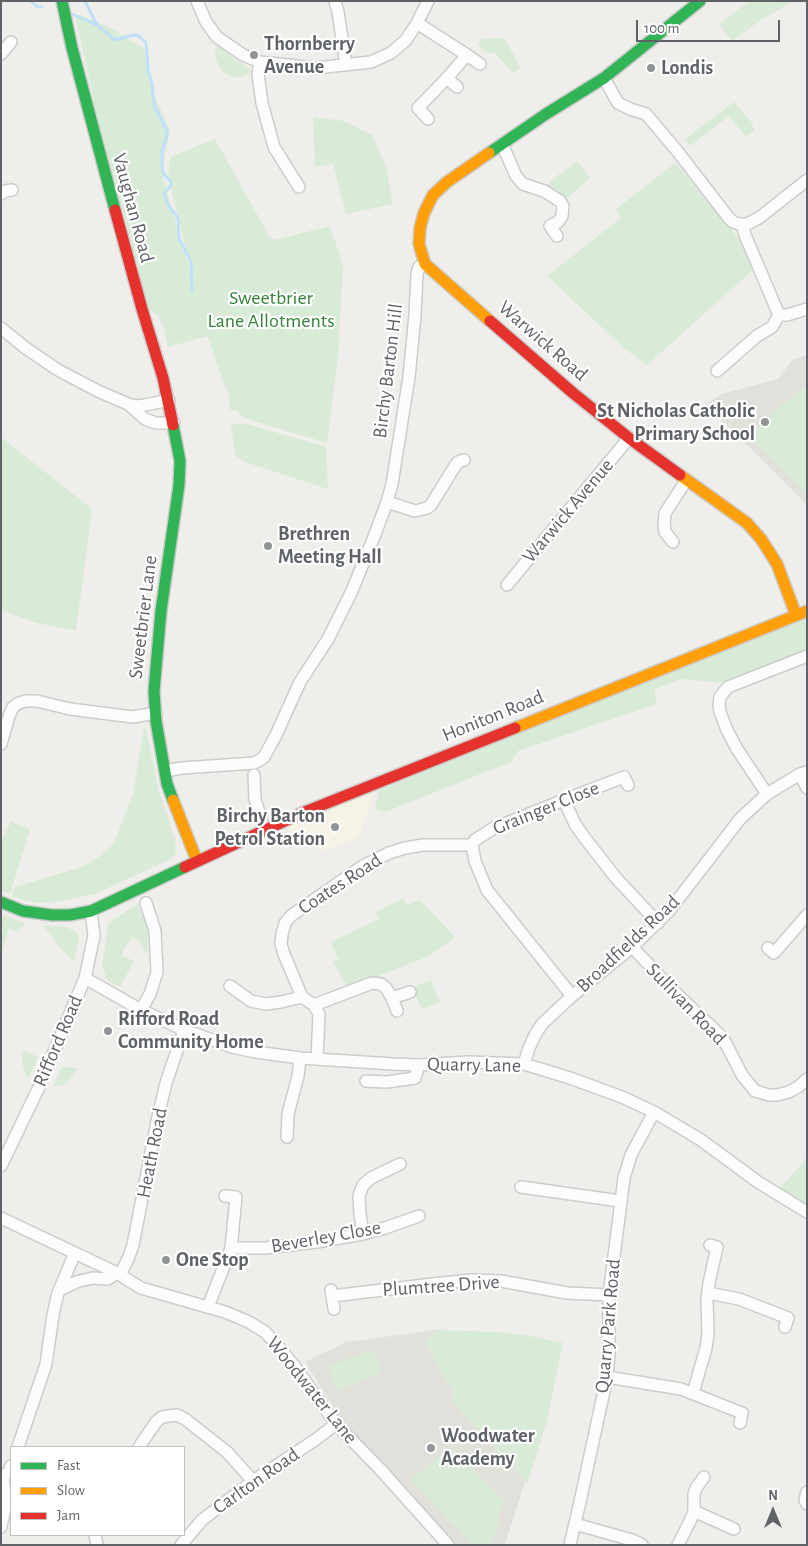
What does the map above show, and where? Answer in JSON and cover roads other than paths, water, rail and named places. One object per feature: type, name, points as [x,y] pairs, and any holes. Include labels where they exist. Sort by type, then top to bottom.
[{"type":"street","name":"Vaughan Road","points":[[62,1],[72,48],[103,167],[174,423]]},
{"type":"street","points":[[197,1],[206,22],[216,37],[237,52],[260,62],[316,68],[371,62],[391,53],[406,40],[418,23],[428,1]]},
{"type":"street","points":[[335,1],[346,65]]},
{"type":"street","points":[[425,264],[420,254],[420,228],[430,200],[447,182],[546,114],[604,78],[700,1]]},
{"type":"street","points":[[418,23],[480,64]]},
{"type":"street","points":[[1,54],[12,42]]},
{"type":"street","points":[[428,119],[418,108],[467,54]]},
{"type":"street","points":[[260,62],[258,74],[262,103],[274,147],[299,187]]},
{"type":"street","points":[[447,78],[457,87]]},
{"type":"street","points":[[604,78],[618,103],[646,114],[733,222],[745,224],[759,218],[807,180]]},
{"type":"street","points":[[502,144],[516,176],[523,184],[544,191],[560,201],[563,206],[562,216],[558,222],[547,222],[557,236]]},
{"type":"street","points":[[745,224],[745,235],[779,315]]},
{"type":"street","name":"Birchy Barton Hill","points":[[165,771],[254,763],[264,757],[300,682],[328,639],[351,594],[387,502],[392,484],[409,377],[416,315],[417,274],[419,267],[425,264]]},
{"type":"street","name":"Warwick Road","points":[[425,264],[530,356],[629,438],[686,481],[747,523],[761,539],[777,564],[801,613]]},
{"type":"street","points":[[779,315],[787,315],[807,309]]},
{"type":"street","points":[[716,371],[757,336],[772,327],[779,315]]},
{"type":"street","points":[[1,328],[26,349],[58,370],[128,404],[136,406],[169,400]]},
{"type":"street","points":[[128,404],[145,419],[156,423],[174,423]]},
{"type":"street","name":"Sweetbrier Lane","points":[[174,423],[180,461],[179,485],[154,671],[154,691],[168,784],[197,861]]},
{"type":"street","name":"Warwick Avenue","points":[[507,585],[629,438]]},
{"type":"street","points":[[387,502],[416,511],[427,508],[431,505],[458,462],[464,460]]},
{"type":"street","points":[[673,542],[666,532],[664,523],[665,512],[686,481]]},
{"type":"street","name":"Honiton Road","points":[[1,902],[23,911],[52,915],[91,910],[302,813],[801,613]]},
{"type":"street","points":[[767,794],[737,749],[727,730],[719,705],[720,697],[728,687],[807,656]]},
{"type":"street","points":[[1,744],[13,707],[26,701],[134,717],[156,713]]},
{"type":"street","points":[[803,773],[807,788]]},
{"type":"street","name":"Broadfields Road","points":[[524,1064],[529,1048],[542,1024],[572,996],[632,947],[658,922],[682,896],[740,819],[767,794],[803,773]]},
{"type":"street","points":[[254,775],[255,799],[264,830]]},
{"type":"street","name":"Grainger Close","points":[[472,845],[475,840],[494,828],[624,777]]},
{"type":"street","points":[[564,800],[575,824],[584,837],[616,878],[658,922]]},
{"type":"street","name":"Coates Road","points":[[302,997],[281,944],[285,923],[292,915],[362,866],[389,853],[423,845],[472,845]]},
{"type":"street","points":[[472,845],[475,861],[488,890],[572,996]]},
{"type":"street","points":[[141,1010],[150,994],[157,972],[155,931],[146,904]]},
{"type":"street","name":"Rifford Road","points":[[1,1166],[40,1085],[85,978],[94,936],[91,910]]},
{"type":"street","points":[[774,953],[807,915]]},
{"type":"street","name":"Sullivan Road","points":[[632,947],[723,1038],[742,1075],[755,1091],[777,1095],[789,1092],[807,1079]]},
{"type":"street","name":"Quarry Lane","points":[[85,978],[141,1010],[184,1030],[232,1047],[256,1052],[300,1058],[419,1065],[468,1062],[524,1064],[570,1078],[622,1097],[654,1112],[701,1140],[758,1182],[807,1212]]},
{"type":"street","points":[[314,1005],[376,982],[386,988],[397,1011]]},
{"type":"street","points":[[230,986],[251,1001],[266,1004],[302,997],[314,1005],[319,1014],[317,1059]]},
{"type":"street","points":[[392,998],[410,992]]},
{"type":"street","name":"Heath Road","points":[[119,1274],[128,1259],[133,1245],[166,1082],[184,1030]]},
{"type":"street","points":[[286,1137],[293,1121],[289,1106],[298,1076],[300,1058]]},
{"type":"street","points":[[366,1081],[386,1082],[415,1078],[419,1065]]},
{"type":"street","name":"Quarry Park Road","points":[[570,1545],[607,1377],[609,1295],[624,1178],[631,1155],[654,1112]]},
{"type":"street","points":[[363,1234],[359,1196],[363,1185],[371,1178],[400,1164]]},
{"type":"street","points":[[521,1187],[620,1201]]},
{"type":"street","points":[[208,1307],[231,1248],[236,1197],[225,1196]]},
{"type":"street","name":"Beverley Close","points":[[231,1248],[265,1248],[317,1242],[363,1234],[419,1216]]},
{"type":"street","name":"Woodwater Lane","points":[[1,1218],[119,1274],[141,1288],[225,1312],[249,1322],[265,1332],[296,1367],[336,1424],[448,1545]]},
{"type":"street","points":[[693,1393],[706,1348],[709,1283],[718,1247]]},
{"type":"street","points":[[18,1446],[46,1364],[53,1315],[74,1253]]},
{"type":"street","points":[[60,1290],[76,1282],[92,1278],[108,1279],[119,1274]]},
{"type":"street","name":"Plumtree Drive","points":[[334,1309],[332,1293],[472,1280],[501,1281],[566,1293],[609,1295]]},
{"type":"street","points":[[708,1293],[739,1299],[788,1318]]},
{"type":"street","points":[[607,1377],[666,1386],[693,1393],[742,1413]]},
{"type":"street","points":[[140,1446],[156,1422],[162,1417],[177,1416],[185,1418],[227,1452],[254,1481]]},
{"type":"street","name":"Carlton Road","points":[[181,1545],[202,1520],[336,1424]]},
{"type":"street","points":[[1,1527],[6,1502],[2,1477]]},
{"type":"street","points":[[678,1545],[694,1511],[693,1486],[704,1477]]},
{"type":"street","points":[[807,1492],[805,1500],[807,1504]]},
{"type":"street","points":[[694,1511],[734,1529]]},
{"type":"street","points":[[575,1524],[632,1540],[642,1545]]},
{"type":"waterway","points":[[31,1],[36,6],[42,7]]},
{"type":"waterway","points":[[85,1],[97,25]]},
{"type":"waterway","points":[[72,14],[97,25],[115,40],[134,35],[139,36],[146,43],[154,105],[167,131],[162,151],[162,163],[163,173],[171,182],[171,185],[164,194],[168,205],[178,218],[179,238],[191,262],[192,291]]},
{"type":"place","name":"Thornberry Avenue","points":[[254,55]]},
{"type":"place","name":"Londis","points":[[651,68]]},
{"type":"place","name":"St Nicholas Catholic Primary School","points":[[765,422]]},
{"type":"place","name":"Brethren Meeting Hall","points":[[268,546]]},
{"type":"place","name":"Birchy Barton Petrol Station","points":[[335,827]]},
{"type":"place","name":"Rifford Road Community Home","points":[[108,1031]]},
{"type":"place","name":"One Stop","points":[[166,1260]]},
{"type":"place","name":"Woodwater Academy","points":[[431,1448]]},
{"type":"park label","name":"Sweetbrier Lane Allotments","points":[[271,310]]}]
